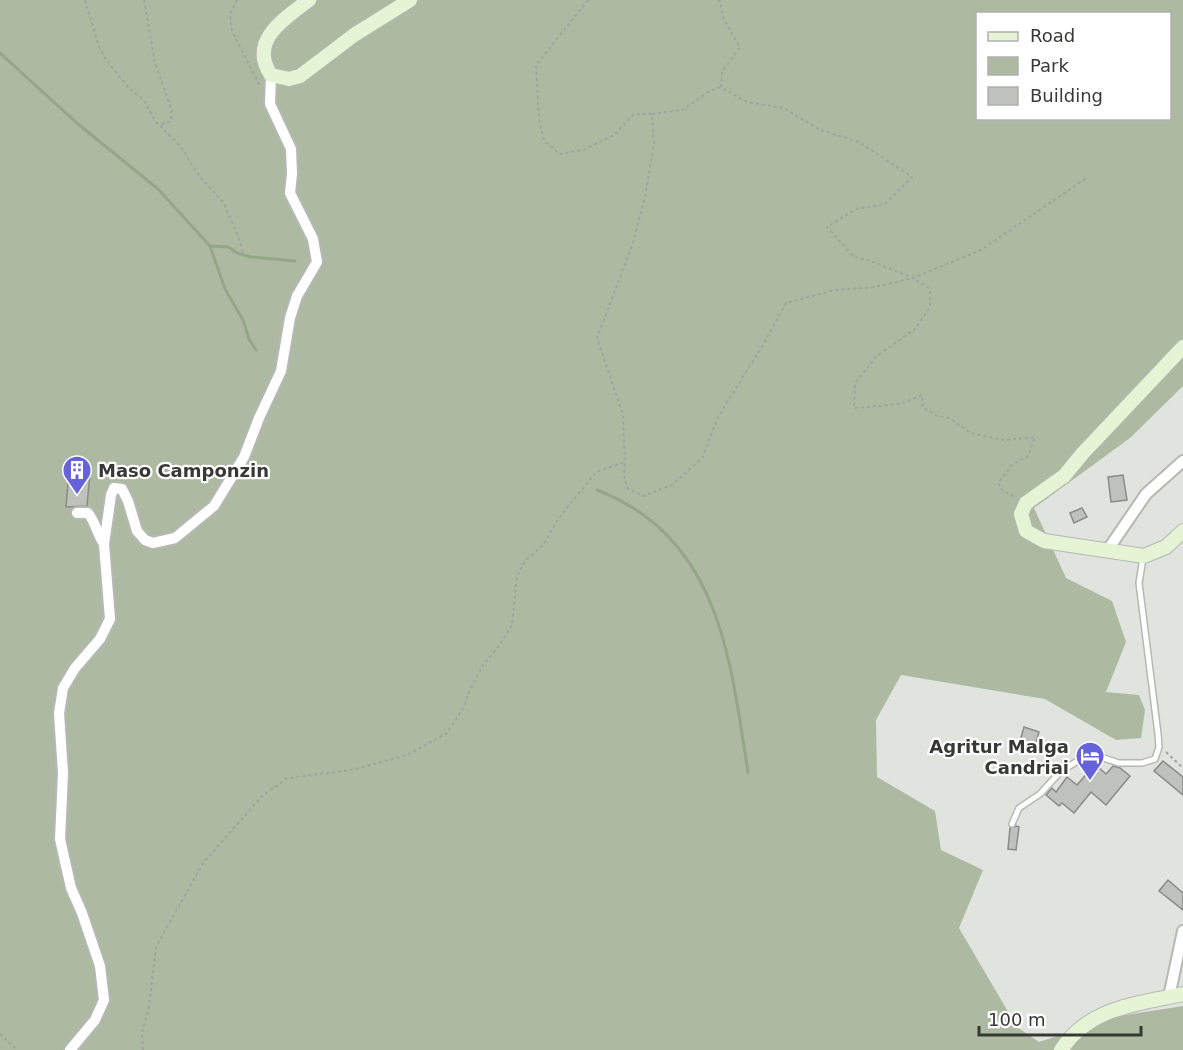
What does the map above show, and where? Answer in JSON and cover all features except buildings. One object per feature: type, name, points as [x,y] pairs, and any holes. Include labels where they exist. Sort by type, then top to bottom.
[{"type":"street","points":[[70,1050],[95,1020],[104,1000],[100,966],[71,888],[60,839],[63,773],[58,713],[63,688],[75,668],[100,639],[110,619],[104,544],[114,488],[122,489],[140,536],[153,543],[175,538],[214,506],[244,458],[259,418],[281,371],[290,318],[297,296],[317,262],[313,239],[290,193],[291,149],[270,104],[271,75],[266,67],[263,50],[268,35],[309,0]]},
{"type":"street","points":[[271,75],[289,78],[300,76],[354,35],[410,0]]},
{"type":"street","points":[[1183,347],[1064,476],[1026,503],[1021,514],[1026,531],[1044,541],[1144,556],[1166,547],[1183,531]]},
{"type":"street","points":[[1107,551],[1146,494],[1183,461]]},
{"type":"street","points":[[77,513],[88,513],[104,544]]},
{"type":"street","points":[[1061,1050],[1079,1028],[1103,1013],[1125,1006],[1176,996],[1183,931]]},
{"type":"lane","points":[[1012,824],[1019,808],[1040,794],[1061,771],[1081,759],[1094,755],[1119,763],[1142,764],[1155,759],[1159,747],[1139,583],[1144,556]]},
{"type":"path","points":[[85,0],[99,46],[106,60],[130,89],[143,99],[156,122],[180,146],[200,177],[223,202],[243,253]]},
{"type":"path","points":[[144,0],[155,63],[172,111],[171,121],[164,124],[156,122]]},
{"type":"path","points":[[237,0],[230,14],[232,31],[246,63],[270,104]]},
{"type":"path","points":[[588,0],[536,65],[539,118],[544,141],[560,154],[583,150],[614,135],[634,114],[682,110],[721,87]]},
{"type":"path","points":[[718,0],[723,18],[740,47],[722,72],[721,87]]},
{"type":"path","points":[[721,87],[747,102],[784,108],[820,130],[859,142],[912,177],[885,204],[856,209],[827,227],[854,257],[871,261],[913,278],[930,289],[930,307],[915,329],[877,356],[855,383],[854,408],[901,404],[922,395],[923,408],[937,416],[949,418],[971,433],[1004,440],[1035,437],[1028,456],[1012,464],[998,483],[1003,491],[1018,498]]},
{"type":"path","points":[[652,114],[654,143],[645,197],[632,246],[597,338],[623,415],[626,462],[624,475],[627,488],[643,496],[672,485],[702,458],[718,417],[786,303],[834,290],[875,287],[913,278],[981,250],[1088,177]]},
{"type":"path","points":[[143,1050],[142,1034],[156,947],[203,863],[263,795],[288,778],[352,770],[407,755],[447,733],[464,707],[483,665],[500,646],[512,625],[517,576],[525,561],[543,545],[559,518],[596,472],[626,462]]},
{"type":"path","points":[[1159,747],[1183,768]]},
{"type":"path","points":[[0,1034],[17,1050]]},
{"type":"green space","points":[[0,0],[1183,0],[1183,386],[1130,438],[1034,508],[1066,578],[1112,601],[1126,642],[1106,692],[1139,695],[1145,710],[1141,738],[1116,740],[1045,699],[901,675],[876,720],[877,777],[935,811],[941,850],[983,870],[959,928],[1017,1027],[1039,1042],[1067,1033],[1054,1050],[0,1050]]},
{"type":"green space","points":[[1183,1006],[1183,1050],[1066,1050],[1082,1032],[1113,1017]]},
{"type":"waterway","points":[[0,53],[78,124],[158,189],[210,246],[225,289],[243,320],[249,339],[256,350]]},
{"type":"waterway","points":[[210,246],[228,247],[237,253],[251,257],[295,261]]},
{"type":"waterway","points":[[597,490],[638,511],[670,538],[694,570],[712,606],[725,645],[748,772]]},
{"type":"place","name":"Maso Camponzin","points":[[77,496]]},
{"type":"place","name":"Agritur Malga Candriai","points":[[1090,782]]}]
